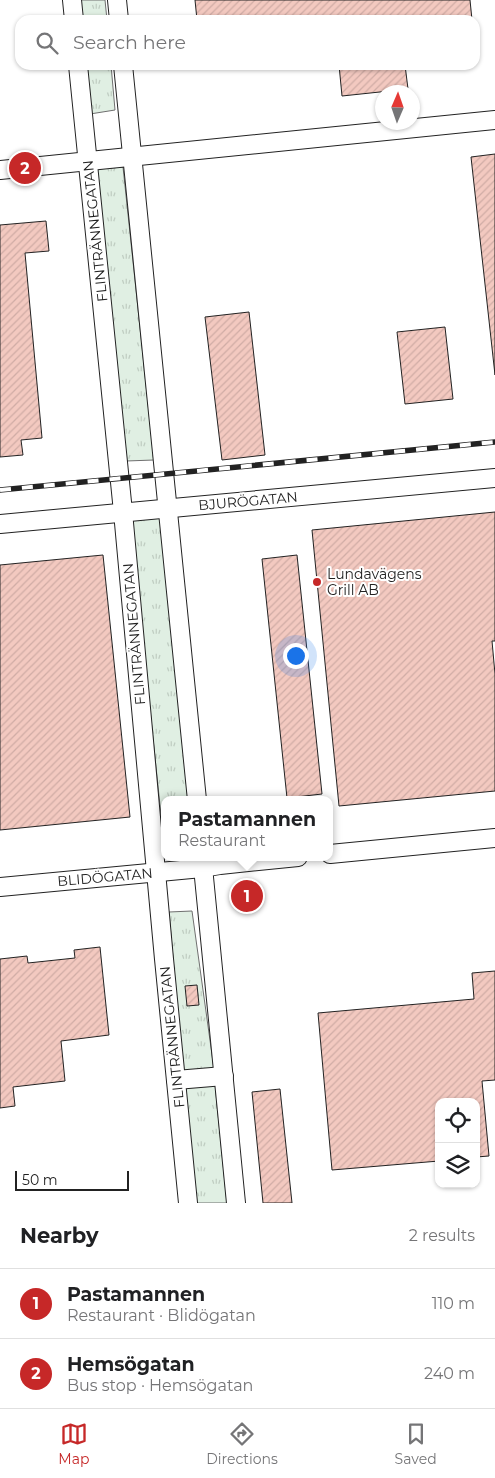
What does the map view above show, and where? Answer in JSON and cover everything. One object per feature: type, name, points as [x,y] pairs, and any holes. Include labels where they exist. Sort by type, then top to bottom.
[{"type":"street","points":[[72,0],[74,15]]},
{"type":"street","points":[[117,0],[118,15]]},
{"type":"street","name":"FLINTRÄNNEGATAN","points":[[79,70],[123,512],[188,1203]]},
{"type":"street","points":[[124,70],[197,796]]},
{"type":"street","points":[[0,170],[495,120]]},
{"type":"street","name":"BJURÖGATAN","points":[[0,524],[495,478]]},
{"type":"street","points":[[333,854],[495,838]]},
{"type":"street","name":"BLIDÖGATAN","points":[[0,887],[156,872],[202,863],[220,865],[259,861]]},
{"type":"street","points":[[202,863],[236,1203]]},
{"type":"street","points":[[176,1080],[224,1076]]},
{"type":"green space","points":[[80,0],[105,0],[106,15],[81,15]]},
{"type":"green space","points":[[86,70],[111,70],[115,110],[90,114]]},
{"type":"green space","points":[[123,167],[154,460],[126,461],[97,169]]},
{"type":"green space","points":[[160,515],[188,796],[161,796],[161,815],[130,518]]},
{"type":"green space","points":[[192,911],[214,1069],[183,1073],[169,912]]},
{"type":"green space","points":[[215,1084],[227,1203],[196,1203],[184,1087]]},
{"type":"building","points":[[195,0],[470,0],[472,15],[196,15]]},
{"type":"building","points":[[339,70],[406,70],[408,85],[375,85],[375,92],[342,96]]},
{"type":"building","points":[[495,154],[495,375],[471,157]]},
{"type":"building","points":[[46,221],[49,251],[25,253],[42,438],[21,440],[23,455],[0,457],[0,225]]},
{"type":"building","points":[[249,312],[265,455],[222,460],[205,317]]},
{"type":"building","points":[[445,327],[453,399],[405,404],[397,332]]},
{"type":"building","points":[[495,512],[495,641],[492,641],[495,674],[495,791],[339,806],[312,530]]},
{"type":"building","points":[[103,555],[130,817],[0,830],[0,565]]},
{"type":"building","points":[[297,555],[322,794],[287,796],[262,559]]},
{"type":"building","points":[[257,887],[259,903],[237,905],[235,889]]},
{"type":"building","points":[[100,947],[109,1035],[61,1041],[65,1081],[13,1087],[15,1106],[0,1108],[0,959],[27,956],[28,963],[75,958],[74,950]]},
{"type":"building","points":[[495,971],[495,1080],[482,1081],[489,1156],[480,1157],[480,1098],[435,1098],[435,1161],[332,1170],[318,1013],[474,999],[472,973]]},
{"type":"building","points":[[197,985],[199,1005],[187,1006],[185,986]]},
{"type":"building","points":[[280,1089],[292,1203],[263,1203],[252,1092]]},
{"type":"railway","points":[[0,490],[495,442]]},
{"type":"place","name":"Hemsögatan","points":[[25,168]]},
{"type":"place","name":"Lundavägens Grill AB","points":[[317,582]]},
{"type":"place","name":"Pastamannen","points":[[247,896]]}]
